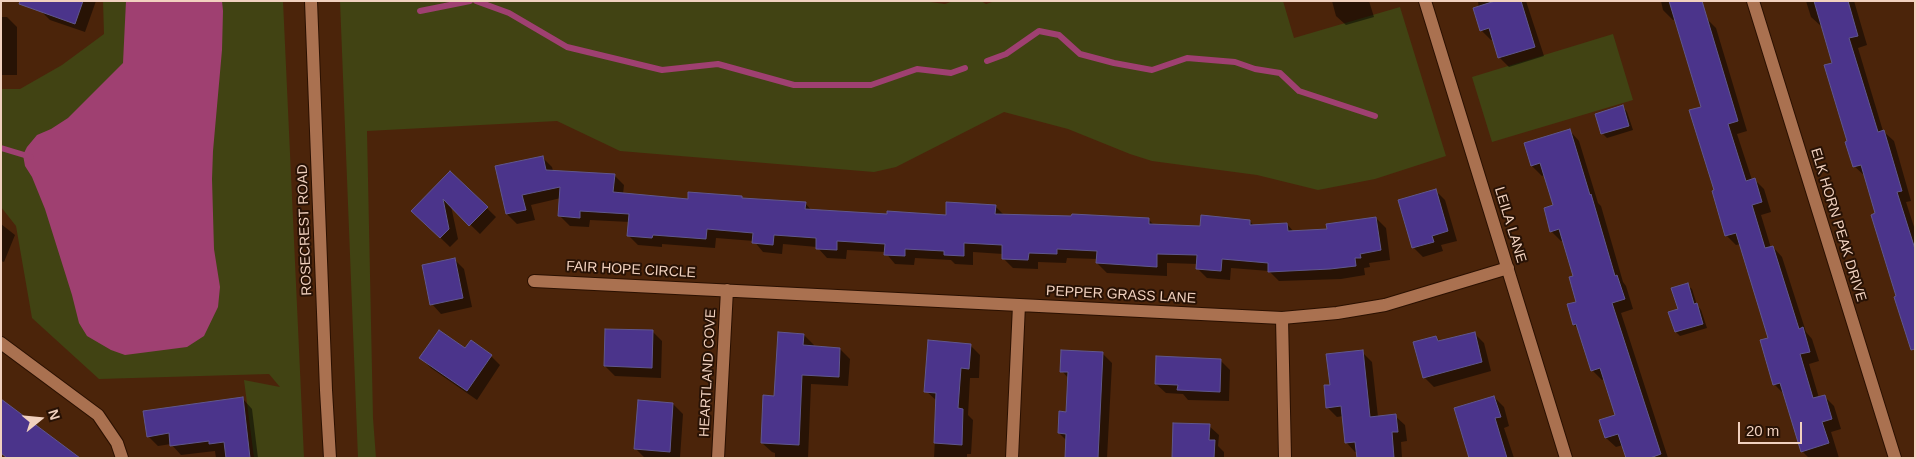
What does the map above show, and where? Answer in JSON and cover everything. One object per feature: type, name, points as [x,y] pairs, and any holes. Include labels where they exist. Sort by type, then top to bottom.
[{"type":"street","name":"ROSECREST ROAD","points":[[311,1],[330,458]]},
{"type":"street","name":"LEILA LANE","points":[[1425,1],[1566,458]]},
{"type":"street","name":"ELK HORN PEAK DRIVE","points":[[1753,1],[1894,458]]},
{"type":"street","name":"PEPPER GRASS LANE","points":[[727,290],[1282,318],[1337,314],[1385,305],[1508,268]]},
{"type":"street","name":"FAIR HOPE CIRCLE","points":[[534,281],[727,290]]},
{"type":"street","name":"HEARTLAND COVE","points":[[718,458],[727,290]]},
{"type":"street","points":[[1012,458],[1020,305]]},
{"type":"street","points":[[1282,318],[1285,458]]},
{"type":"street","points":[[1,343],[98,415],[112,435],[122,458]]},
{"type":"shaded area","points":[[103,1],[283,1],[304,458],[254,458],[244,380],[280,387],[269,374],[99,379],[32,318],[16,226],[1,207],[1,89],[20,89],[62,65],[104,34]]},
{"type":"shaded area","points":[[126,1],[222,1],[223,11],[222,50],[212,179],[214,249],[220,287],[218,307],[204,336],[187,347],[125,355],[111,350],[87,336],[79,323],[45,209],[32,177],[25,166],[23,155],[37,135],[68,118],[123,63]]},
{"type":"shaded area","points":[[340,1],[923,1],[945,4],[953,1],[981,1],[986,4],[995,1],[1283,1],[1294,38],[1400,7],[1446,156],[1375,179],[1318,190],[1257,175],[1152,161],[1068,129],[1004,112],[896,167],[874,172],[620,151],[557,121],[367,131],[373,418],[376,458],[358,458]]},
{"type":"shaded area","points":[[1613,34],[1633,100],[1492,142],[1472,77]]},
{"type":"building","points":[[20,1],[83,1],[75,24],[19,4]]},
{"type":"building","points":[[1495,1],[1521,1],[1535,47],[1498,58],[1489,28],[1480,31],[1473,8]]},
{"type":"building","points":[[1669,1],[1702,1],[1738,121],[1728,124],[1746,181],[1755,178],[1762,202],[1752,205],[1765,248],[1773,246],[1799,329],[1803,327],[1810,352],[1800,354],[1813,398],[1825,395],[1832,419],[1822,422],[1829,443],[1801,452],[1780,383],[1773,385],[1760,340],[1768,338],[1736,233],[1725,236],[1712,191],[1714,190],[1689,110],[1701,107]]},
{"type":"building","points":[[1814,1],[1848,1],[1858,36],[1849,38],[1878,132],[1884,130],[1902,191],[1897,192],[1915,249],[1915,349],[1911,350],[1894,297],[1896,296],[1871,215],[1875,213],[1861,165],[1853,167],[1845,142],[1847,141],[1824,65],[1832,63]]},
{"type":"building","points":[[1623,105],[1629,126],[1601,134],[1595,114]]},
{"type":"building","points":[[1570,129],[1615,276],[1617,275],[1625,299],[1612,303],[1661,454],[1650,458],[1626,458],[1618,434],[1605,438],[1599,420],[1615,415],[1600,368],[1591,371],[1576,324],[1573,325],[1567,304],[1576,302],[1569,277],[1573,276],[1559,229],[1550,232],[1544,208],[1553,205],[1540,163],[1531,166],[1524,143]]},
{"type":"building","points":[[543,156],[546,170],[615,174],[613,192],[688,199],[688,192],[742,196],[742,198],[806,202],[805,209],[887,214],[887,211],[946,215],[946,202],[996,205],[995,214],[1071,216],[1072,214],[1149,218],[1149,224],[1200,226],[1201,215],[1250,220],[1250,225],[1287,223],[1288,231],[1327,229],[1326,224],[1376,217],[1381,250],[1360,254],[1361,258],[1355,258],[1356,266],[1268,272],[1268,263],[1222,259],[1221,271],[1196,269],[1197,255],[1157,254],[1157,267],[1096,263],[1097,251],[1057,249],[1057,254],[1029,253],[1028,260],[1002,259],[1002,245],[964,243],[964,256],[944,255],[944,251],[905,249],[905,256],[884,255],[885,244],[837,241],[837,250],[816,249],[816,238],[774,235],[773,245],[752,243],[753,233],[707,229],[706,239],[653,235],[652,238],[627,236],[629,214],[580,211],[580,218],[558,216],[560,187],[522,195],[526,210],[506,214],[495,166]]},
{"type":"building","points":[[450,171],[488,207],[469,226],[443,199],[449,229],[440,238],[411,211]]},
{"type":"building","points":[[1436,189],[1448,231],[1432,236],[1434,242],[1412,248],[1398,200]]},
{"type":"building","points":[[455,258],[463,298],[430,305],[422,265]]},
{"type":"building","points":[[1688,283],[1694,304],[1697,303],[1703,324],[1675,332],[1668,312],[1678,309],[1671,288]]},
{"type":"building","points":[[605,329],[653,330],[652,368],[604,366]]},
{"type":"building","points":[[439,330],[465,348],[471,340],[492,355],[467,391],[419,358]]},
{"type":"building","points":[[778,332],[804,334],[803,345],[840,348],[839,377],[802,375],[799,445],[761,443],[763,395],[774,396]]},
{"type":"building","points":[[1475,332],[1482,362],[1423,378],[1413,342],[1436,336],[1438,341]]},
{"type":"building","points":[[928,340],[971,344],[969,369],[961,368],[958,408],[963,409],[962,445],[934,443],[936,393],[924,392]]},
{"type":"building","points":[[1061,350],[1103,352],[1098,458],[1065,458],[1066,434],[1058,433],[1059,411],[1066,412],[1068,372],[1060,372]]},
{"type":"building","points":[[1363,350],[1370,417],[1396,414],[1398,432],[1392,432],[1394,458],[1357,458],[1355,442],[1345,443],[1341,406],[1326,408],[1324,385],[1330,385],[1326,354]]},
{"type":"building","points":[[1156,356],[1221,359],[1220,392],[1177,390],[1178,385],[1155,384]]},
{"type":"building","points":[[1494,396],[1501,417],[1495,418],[1507,458],[1469,458],[1454,408]]},
{"type":"building","points":[[243,397],[250,458],[226,458],[224,442],[209,444],[209,441],[170,446],[169,433],[147,437],[143,411]]},
{"type":"building","points":[[1,399],[80,458],[7,458],[1,453]]},
{"type":"building","points":[[638,400],[673,403],[670,452],[634,449]]},
{"type":"building","points":[[1173,423],[1210,424],[1209,440],[1215,440],[1214,458],[1172,458]]},
{"type":"waterway","points":[[420,11],[470,1]]},
{"type":"waterway","points":[[476,1],[509,13],[567,47],[662,70],[718,64],[794,85],[871,85],[917,69],[951,73],[965,68]]},
{"type":"waterway","points":[[987,61],[1006,54],[1039,31],[1059,35],[1080,54],[1152,70],[1187,58],[1235,62],[1255,69],[1280,73],[1299,91],[1375,116]]},
{"type":"waterway","points":[[1,148],[31,157]]}]
